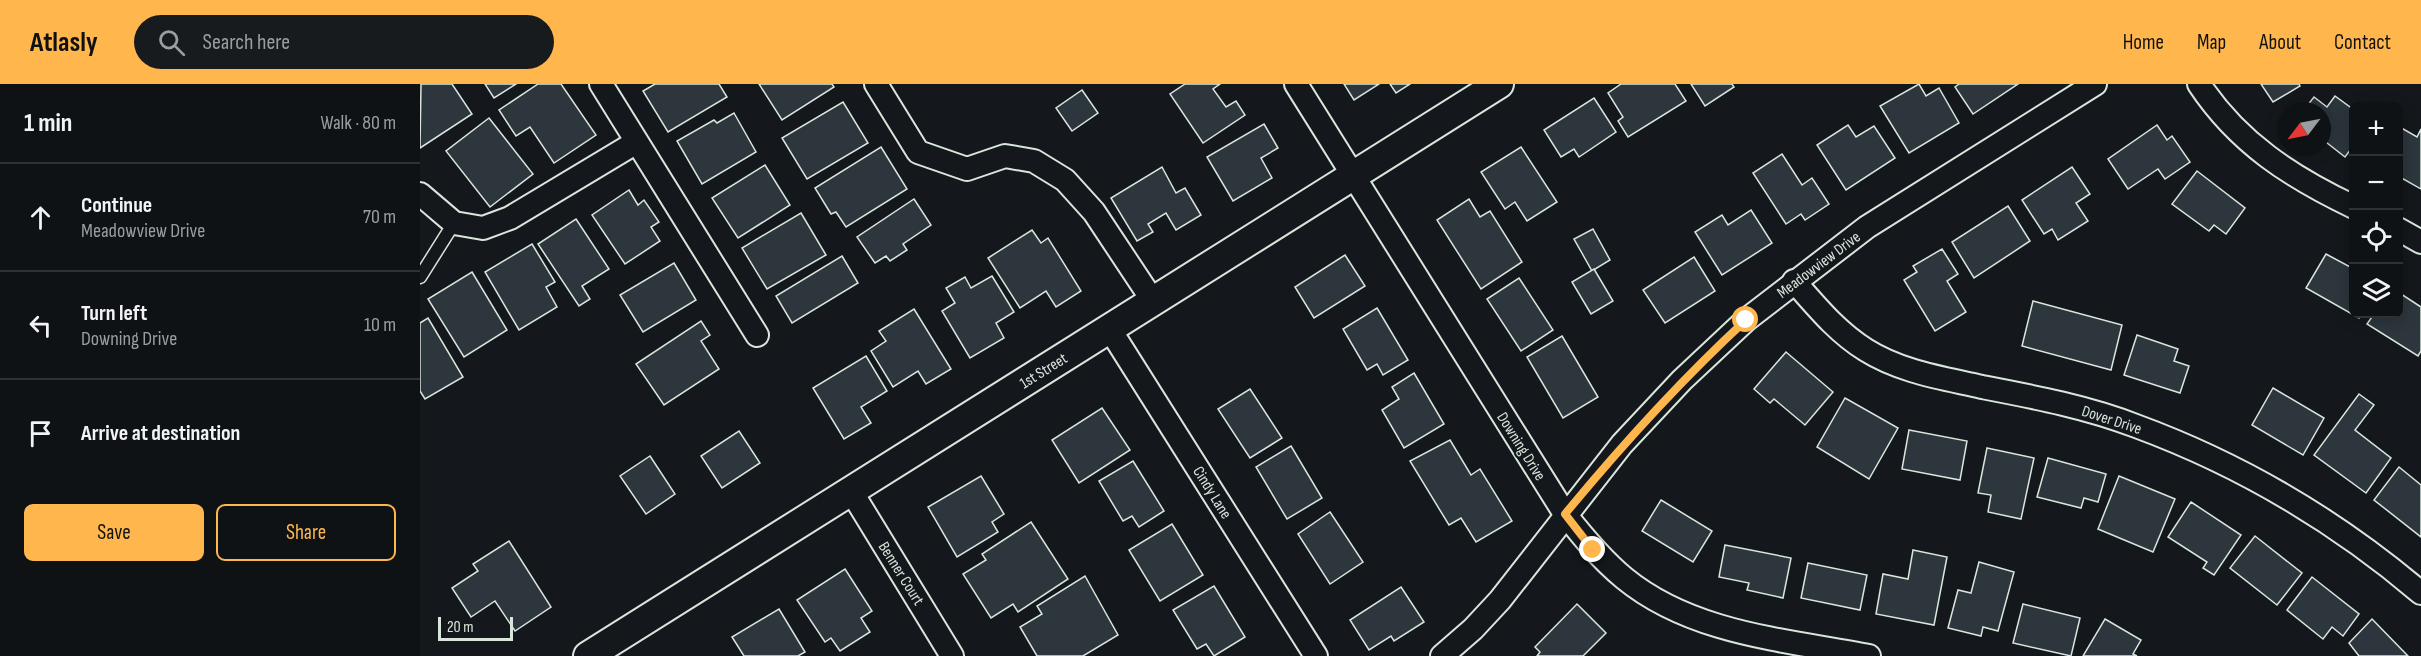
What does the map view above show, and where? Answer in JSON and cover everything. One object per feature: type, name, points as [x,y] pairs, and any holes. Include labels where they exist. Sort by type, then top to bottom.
[{"type":"street","points":[[601,84],[635,143],[757,336]]},
{"type":"street","points":[[876,84],[918,152],[967,169],[1005,156],[1034,161],[1065,180],[1094,212],[1153,301]]},
{"type":"street","name":"Downing Drive","points":[[1296,84],[1565,514],[1593,550],[1625,579],[1662,603],[1693,618],[1730,629],[1869,656]]},
{"type":"street","name":"1st Street","points":[[588,656],[1499,84]]},
{"type":"street","name":"Meadowview Drive","points":[[1442,656],[1473,629],[1500,600],[1622,444],[1682,380],[1746,320],[1867,227],[2095,84]]},
{"type":"street","points":[[2199,84],[2214,107],[2254,147],[2281,169],[2349,204]]},
{"type":"street","points":[[420,194],[454,223],[483,228],[510,218],[635,143]]},
{"type":"street","points":[[2403,232],[2421,242]]},
{"type":"street","name":"Dover Drive","points":[[1794,281],[1831,323],[1866,350],[1926,375],[2062,403],[2135,425],[2205,453],[2272,487],[2324,519],[2385,562],[2421,593]]},
{"type":"street","name":"Cindy Lane","points":[[1109,328],[1316,656]]},
{"type":"street","name":"Benner Court","points":[[851,491],[952,656]]},
{"type":"lane","points":[[420,277],[454,223]]},
{"type":"building","points":[[421,84],[452,84],[472,114],[420,148]]},
{"type":"building","points":[[485,84],[516,84],[494,98]]},
{"type":"building","points":[[538,84],[561,84],[596,135],[554,163],[530,127],[516,136],[499,110]]},
{"type":"building","points":[[655,84],[719,84],[727,97],[668,132],[643,91]]},
{"type":"building","points":[[759,84],[832,84],[834,87],[782,120]]},
{"type":"building","points":[[1185,84],[1220,84],[1213,89],[1226,107],[1236,101],[1245,115],[1203,143],[1170,94]]},
{"type":"building","points":[[1344,84],[1379,84],[1354,100]]},
{"type":"building","points":[[1390,84],[1410,84],[1396,93]]},
{"type":"building","points":[[1621,84],[1675,84],[1686,101],[1628,137],[1618,121],[1623,117],[1608,93]]},
{"type":"building","points":[[1691,84],[1732,84],[1734,87],[1705,106]]},
{"type":"building","points":[[1919,84],[1926,96],[1939,88],[1959,123],[1909,153],[1880,106]]},
{"type":"building","points":[[1959,84],[2018,84],[1973,114],[1955,87]]},
{"type":"building","points":[[2261,84],[2299,84],[2300,86],[2273,102]]},
{"type":"building","points":[[1082,90],[1098,113],[1072,131],[1056,108]]},
{"type":"building","points":[[2335,96],[2349,106],[2349,152],[2345,157],[2331,146],[2331,102]]},
{"type":"building","points":[[2314,97],[2320,102],[2310,102]]},
{"type":"building","points":[[1594,98],[1616,132],[1579,157],[1574,149],[1561,157],[1544,130]]},
{"type":"building","points":[[843,102],[868,143],[807,179],[782,138]]},
{"type":"building","points":[[734,113],[756,152],[702,184],[677,141],[714,120],[717,123]]},
{"type":"building","points":[[489,118],[533,174],[490,207],[446,151]]},
{"type":"building","points":[[1264,124],[1278,148],[1261,158],[1272,178],[1233,201],[1207,157]]},
{"type":"building","points":[[1848,125],[1856,137],[1874,126],[1895,158],[1846,190],[1817,145]]},
{"type":"building","points":[[2157,125],[2167,140],[2172,136],[2190,162],[2165,179],[2158,169],[2128,189],[2108,159]]},
{"type":"building","points":[[2403,129],[2417,137],[2421,129],[2421,189],[2403,179]]},
{"type":"building","points":[[881,147],[907,189],[846,227],[836,212],[831,214],[815,188]]},
{"type":"building","points":[[1521,147],[1557,202],[1527,221],[1515,202],[1505,209],[1481,172]]},
{"type":"building","points":[[1782,154],[1802,185],[1812,178],[1829,204],[1805,220],[1801,214],[1786,224],[1753,173]]},
{"type":"building","points":[[765,165],[790,205],[738,238],[712,198]]},
{"type":"building","points":[[1162,167],[1176,193],[1185,188],[1201,215],[1176,230],[1166,213],[1148,224],[1153,232],[1137,241],[1111,198]]},
{"type":"building","points":[[2072,167],[2090,194],[2076,203],[2088,221],[2058,240],[2052,229],[2044,234],[2022,200]]},
{"type":"building","points":[[2197,171],[2245,208],[2226,234],[2214,225],[2209,231],[2172,204]]},
{"type":"building","points":[[629,190],[638,205],[644,200],[659,222],[651,227],[660,241],[625,264],[592,215]]},
{"type":"building","points":[[914,199],[931,225],[903,244],[907,250],[890,261],[886,256],[875,263],[857,237]]},
{"type":"building","points":[[1469,199],[1480,217],[1490,211],[1522,262],[1481,289],[1437,220]]},
{"type":"building","points":[[2008,206],[2030,241],[1974,278],[1952,242]]},
{"type":"building","points":[[1751,210],[1772,243],[1722,275],[1695,232],[1722,215],[1728,225]]},
{"type":"building","points":[[801,213],[826,255],[767,289],[742,248]]},
{"type":"building","points":[[576,219],[609,269],[582,286],[590,299],[579,306],[538,244]]},
{"type":"building","points":[[1593,229],[1610,260],[1592,271],[1574,239]]},
{"type":"building","points":[[1032,230],[1041,243],[1048,238],[1081,291],[1056,307],[1046,291],[1020,308],[988,258]]},
{"type":"building","points":[[532,244],[555,282],[546,287],[557,307],[519,330],[485,272]]},
{"type":"building","points":[[1942,249],[1958,274],[1947,281],[1966,312],[1935,331],[1904,280],[1917,272],[1913,266]]},
{"type":"building","points":[[2326,254],[2349,266],[2349,312],[2306,288]]},
{"type":"building","points":[[1345,255],[1365,286],[1314,318],[1295,287]]},
{"type":"building","points":[[842,256],[858,283],[792,323],[776,296]]},
{"type":"building","points":[[1694,257],[1715,291],[1665,323],[1643,290]]},
{"type":"building","points":[[674,263],[696,300],[643,332],[620,295]]},
{"type":"building","points":[[1594,269],[1613,301],[1591,314],[1572,282]]},
{"type":"building","points":[[472,272],[507,330],[464,357],[428,299]]},
{"type":"building","points":[[992,276],[1014,312],[996,323],[1004,338],[970,358],[942,311],[955,303],[946,288],[965,277],[971,288]]},
{"type":"building","points":[[1519,278],[1553,330],[1521,351],[1487,299]]},
{"type":"building","points":[[2403,295],[2421,307],[2421,351],[2418,356],[2367,324],[2371,318],[2403,318]]},
{"type":"building","points":[[2033,301],[2122,325],[2111,370],[2022,346]]},
{"type":"building","points":[[1377,308],[1408,360],[1383,375],[1377,364],[1367,370],[1343,329]]},
{"type":"building","points":[[914,309],[951,369],[926,384],[918,371],[893,387],[871,351],[886,341],[879,331]]},
{"type":"building","points":[[428,318],[463,377],[425,399],[420,391],[420,323]]},
{"type":"building","points":[[701,321],[710,335],[701,341],[719,369],[664,405],[636,364]]},
{"type":"building","points":[[2137,335],[2178,349],[2174,361],[2189,366],[2180,393],[2124,375]]},
{"type":"building","points":[[1562,336],[1598,397],[1563,418],[1527,357]]},
{"type":"building","points":[[1786,352],[1833,392],[1805,425],[1774,399],[1770,403],[1754,389]]},
{"type":"building","points":[[866,356],[887,391],[861,407],[871,423],[844,439],[813,388]]},
{"type":"building","points":[[1414,373],[1444,424],[1404,448],[1382,410],[1399,399],[1392,387]]},
{"type":"building","points":[[2273,388],[2324,418],[2303,455],[2252,425]]},
{"type":"building","points":[[1250,389],[1282,438],[1250,458],[1218,409]]},
{"type":"building","points":[[2359,394],[2374,405],[2355,430],[2391,458],[2366,493],[2314,455]]},
{"type":"building","points":[[1845,398],[1898,428],[1869,479],[1817,447]]},
{"type":"building","points":[[1102,408],[1130,450],[1079,483],[1052,440]]},
{"type":"building","points":[[1909,430],[1967,441],[1960,480],[1902,469]]},
{"type":"building","points":[[739,431],[760,463],[722,488],[701,456]]},
{"type":"building","points":[[1450,440],[1471,475],[1480,469],[1512,521],[1476,542],[1461,518],[1449,525],[1410,461]]},
{"type":"building","points":[[1291,446],[1322,498],[1287,519],[1256,467]]},
{"type":"building","points":[[1987,448],[2034,458],[2021,519],[1988,512],[1991,495],[1978,493]]},
{"type":"building","points":[[650,456],[675,494],[646,514],[620,476]]},
{"type":"building","points":[[2048,458],[2106,474],[2098,502],[2084,498],[2081,508],[2037,497]]},
{"type":"building","points":[[1133,461],[1164,511],[1139,527],[1132,516],[1123,521],[1099,481]]},
{"type":"building","points":[[2399,467],[2421,485],[2421,537],[2374,500]]},
{"type":"building","points":[[981,476],[1004,514],[992,522],[998,532],[957,557],[928,507]]},
{"type":"building","points":[[2119,476],[2175,499],[2153,552],[2098,529]]},
{"type":"building","points":[[1661,500],[1712,531],[1693,562],[1642,531]]},
{"type":"building","points":[[2191,502],[2241,535],[2214,575],[2203,568],[2207,562],[2168,537]]},
{"type":"building","points":[[1330,512],[1363,562],[1330,584],[1298,534]]},
{"type":"building","points":[[1031,522],[1068,579],[1018,612],[1013,604],[991,618],[963,574],[986,560],[982,554]]},
{"type":"building","points":[[1172,524],[1203,575],[1160,601],[1129,550]]},
{"type":"building","points":[[2255,536],[2302,573],[2277,605],[2230,568]]},
{"type":"building","points":[[509,541],[551,607],[515,631],[495,601],[471,617],[452,588],[478,571],[473,564]]},
{"type":"building","points":[[1725,545],[1791,558],[1783,598],[1747,590],[1749,583],[1719,577]]},
{"type":"building","points":[[1913,550],[1947,557],[1934,625],[1876,614],[1883,574],[1908,579]]},
{"type":"building","points":[[1979,562],[2014,572],[1998,631],[1983,627],[1981,636],[1948,628],[1958,590],[1971,593]]},
{"type":"building","points":[[1808,563],[1867,575],[1860,610],[1801,598]]},
{"type":"building","points":[[845,569],[872,611],[861,618],[870,632],[840,651],[831,638],[825,642],[797,600]]},
{"type":"building","points":[[1085,576],[1118,635],[1083,656],[1037,656],[1020,627],[1042,614],[1037,606]]},
{"type":"building","points":[[2312,577],[2359,614],[2343,636],[2332,627],[2323,639],[2287,610]]},
{"type":"building","points":[[1214,586],[1245,637],[1214,656],[1206,644],[1197,649],[1173,610]]},
{"type":"building","points":[[1401,587],[1424,622],[1394,641],[1391,636],[1369,650],[1350,620]]},
{"type":"building","points":[[1577,604],[1606,633],[1583,656],[1537,656],[1540,652],[1535,647]]},
{"type":"building","points":[[2023,604],[2080,618],[2071,656],[2013,643]]},
{"type":"building","points":[[779,609],[805,652],[798,656],[744,656],[732,637]]},
{"type":"building","points":[[2105,619],[2141,640],[2133,654],[2137,656],[2083,656]]},
{"type":"building","points":[[2372,619],[2408,656],[2359,656],[2349,643]]},
{"type":"route","points":[[1593,550],[1565,514],[1622,444],[1682,380],[1746,320]]}]
